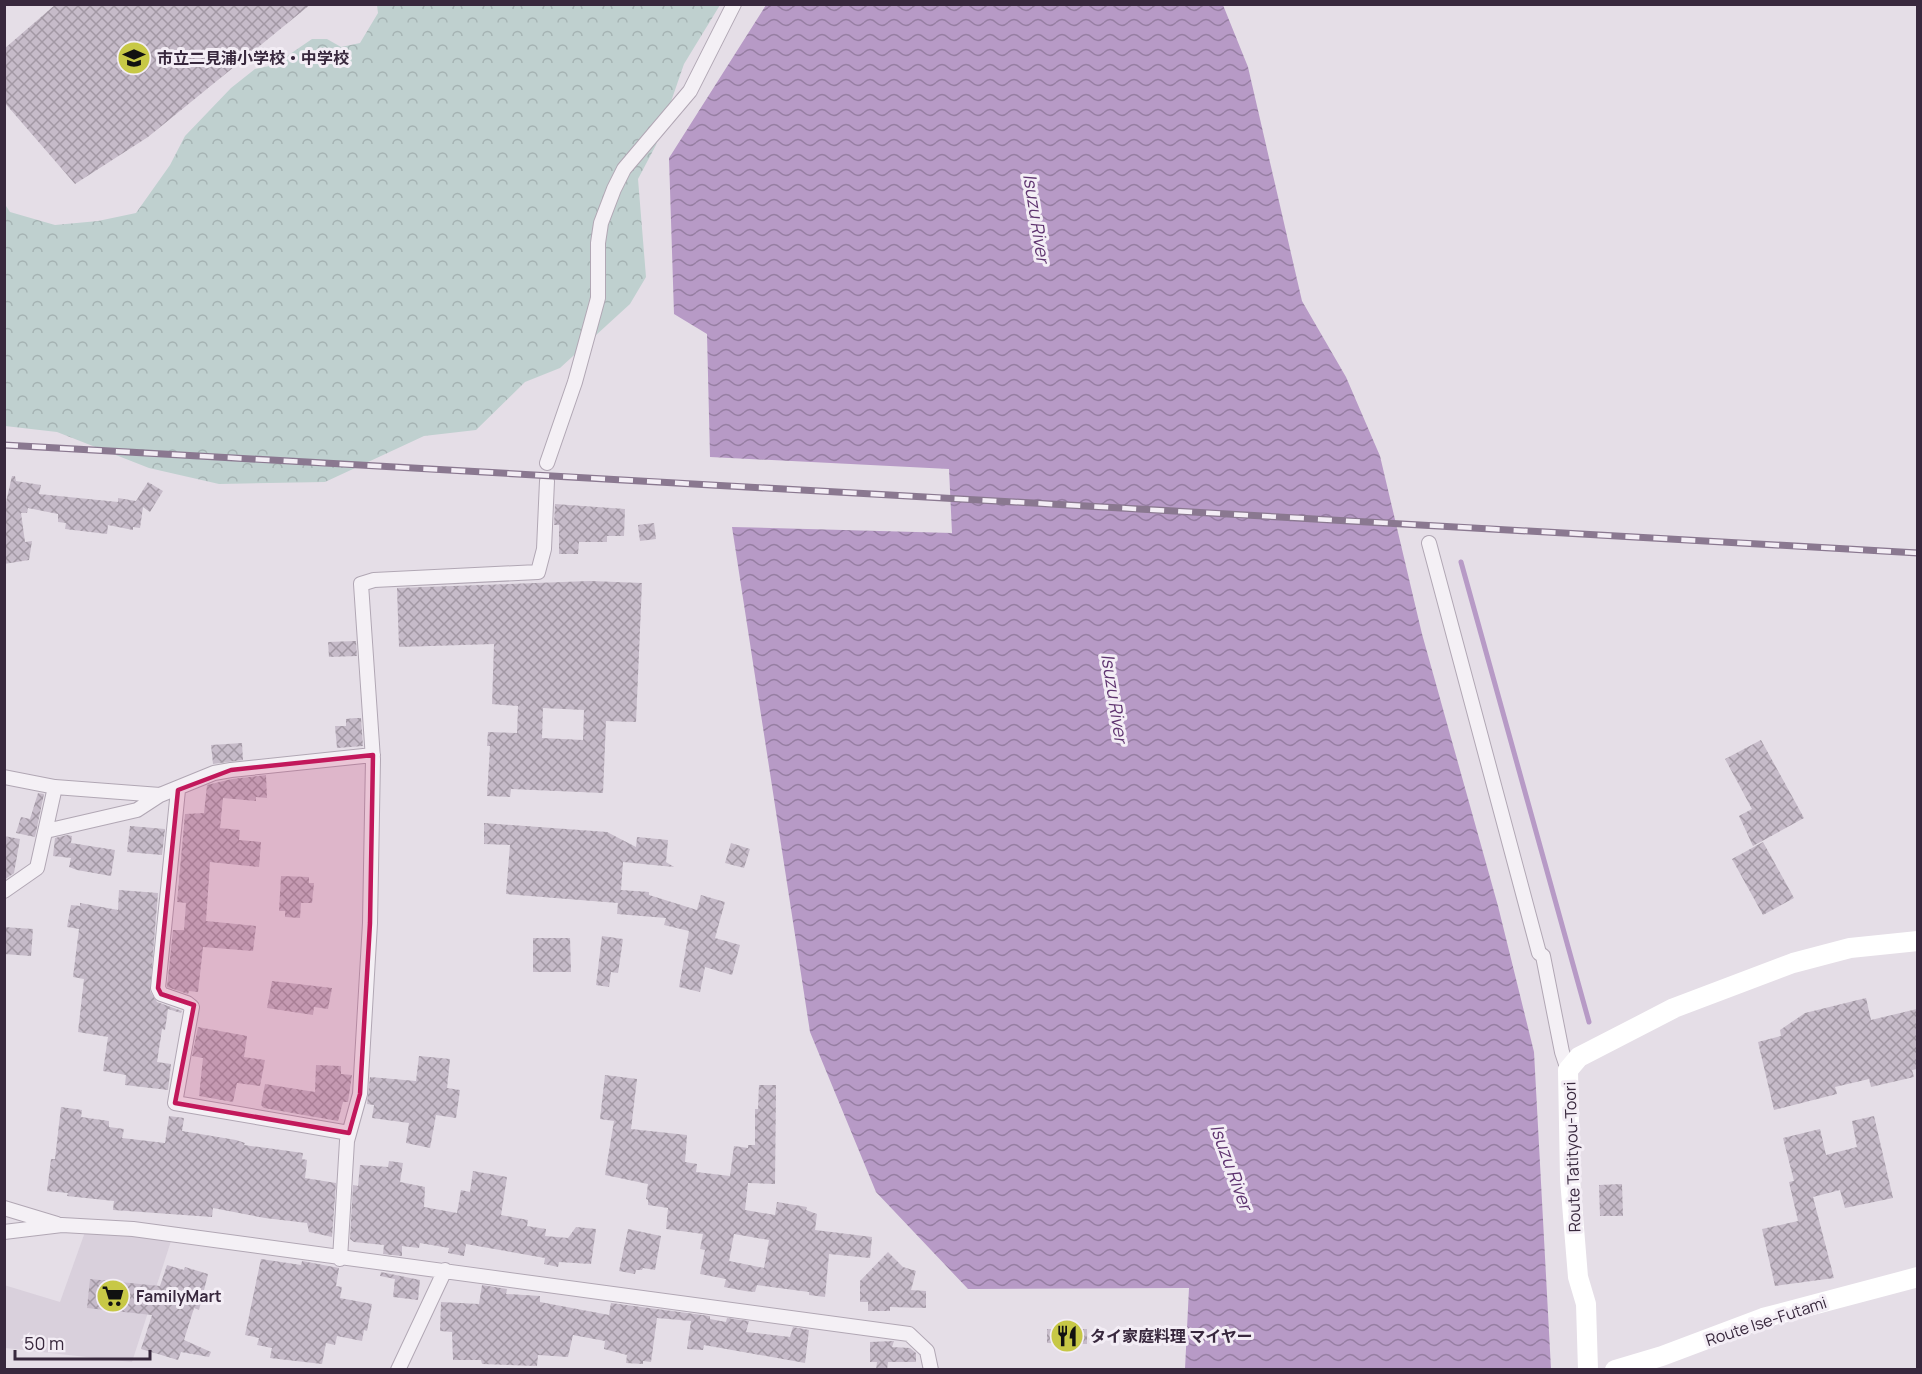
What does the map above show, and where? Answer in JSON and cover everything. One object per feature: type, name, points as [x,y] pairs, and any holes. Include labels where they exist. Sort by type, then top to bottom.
[{"type":"main road","name":"Route Tatityou-Toori","points":[[1588,1370],[1586,1304],[1578,1277],[1570,1179],[1568,1071],[1579,1057],[1674,1008],[1792,963],[1850,948],[1917,941]]},
{"type":"main road","name":"Route Ise-Futami","points":[[1615,1370],[1662,1356],[1763,1318],[1917,1277]]},
{"type":"street","points":[[547,463],[575,382],[598,298],[598,243],[601,223],[614,189],[624,169],[690,91],[734,4]]},
{"type":"street","points":[[340,1258],[349,1133],[360,1094],[370,923],[373,755],[361,584],[374,580],[538,572],[543,549],[547,481]]},
{"type":"street","points":[[1429,543],[1536,941],[1543,956],[1562,1052],[1568,1071]]},
{"type":"street","points":[[46,831],[137,810],[160,795],[178,790],[214,773],[373,755]]},
{"type":"street","points":[[4,777],[55,787],[160,795]]},
{"type":"street","points":[[4,891],[37,868],[55,787]]},
{"type":"street","points":[[178,790],[158,988],[161,994],[192,1007],[175,1103],[349,1133]]},
{"type":"street","points":[[4,1208],[62,1225]]},
{"type":"street","points":[[4,1232],[62,1225],[133,1229],[909,1334],[927,1351],[931,1370]]},
{"type":"street","points":[[398,1370],[445,1270]]},
{"type":"highlighted area","points":[[373,755],[370,923],[360,1094],[349,1133],[175,1103],[194,1005],[161,994],[158,988],[178,790],[231,770]]},
{"type":"shaded area","points":[[85,1232],[132,1233],[171,1241],[132,1362],[5,1348],[4,1285],[60,1302]]},
{"type":"green space","points":[[377,5],[720,5],[684,64],[656,145],[638,179],[646,277],[630,304],[560,368],[525,382],[476,430],[424,436],[325,482],[219,484],[149,468],[57,432],[5,426],[4,203],[10,212],[55,225],[98,221],[136,213],[170,165],[185,136],[231,88],[255,69],[274,65],[312,39],[327,39],[341,47],[360,43],[378,13]]},
{"type":"water","name":"Isuzu River","points":[[766,5],[1223,5],[1248,67],[1302,301],[1346,377],[1380,456],[1422,634],[1498,906],[1534,1052],[1551,1369],[1185,1369],[1189,1288],[968,1289],[876,1192],[810,1032],[732,527],[952,533],[949,469],[710,457],[707,334],[674,314],[669,158]]},
{"type":"building","name":"市立二見浦小学校・中学校","points":[[56,4],[311,4],[148,137],[75,184],[4,102],[4,49]]},
{"type":"building","points":[[12,476],[15,476],[16,481],[41,485],[39,494],[118,502],[118,498],[136,501],[148,482],[163,491],[150,512],[143,507],[140,528],[133,527],[133,530],[108,525],[107,534],[65,529],[66,523],[58,522],[58,514],[28,508],[27,513],[21,513],[25,542],[32,541],[29,560],[4,564],[4,511]]},
{"type":"building","points":[[555,504],[625,509],[624,536],[607,536],[607,542],[579,542],[578,554],[559,554],[559,525],[554,525]]},
{"type":"building","points":[[654,523],[656,539],[640,541],[638,525]]},
{"type":"building","points":[[590,581],[642,583],[636,722],[606,721],[603,793],[511,789],[510,797],[487,796],[490,746],[487,746],[488,732],[517,733],[518,706],[492,704],[494,644],[399,647],[397,588]],"holes":[[[543,708],[584,710],[583,740],[542,738]]]},
{"type":"building","points":[[356,641],[357,656],[329,657],[328,642]]},
{"type":"building","points":[[361,718],[363,746],[337,748],[335,726],[346,726],[346,719]]},
{"type":"building","points":[[1761,740],[1804,818],[1753,846],[1739,816],[1752,809],[1725,759]]},
{"type":"building","points":[[242,743],[243,760],[213,764],[211,745]]},
{"type":"building","points":[[266,775],[267,798],[256,797],[256,801],[223,798],[220,828],[240,830],[239,840],[261,842],[259,867],[210,862],[206,921],[256,926],[253,951],[203,947],[198,992],[189,991],[188,994],[167,987],[173,930],[184,930],[186,903],[177,902],[185,814],[204,813],[207,785]]},
{"type":"building","points":[[38,793],[44,794],[35,837],[16,833],[21,817],[30,819]]},
{"type":"building","points":[[484,823],[607,832],[636,847],[637,837],[668,840],[666,862],[674,867],[623,862],[621,890],[649,892],[649,895],[697,910],[701,895],[725,902],[715,938],[740,945],[732,975],[705,967],[700,992],[679,987],[689,931],[664,925],[666,918],[617,914],[618,903],[506,894],[510,845],[484,844]]},
{"type":"building","points":[[130,826],[165,829],[162,855],[127,852]]},
{"type":"building","points":[[4,836],[20,839],[14,873],[4,880]]},
{"type":"building","points":[[72,836],[71,843],[115,850],[111,876],[77,870],[69,867],[71,858],[53,856],[55,838]]},
{"type":"building","points":[[1763,842],[1794,898],[1763,915],[1732,859]]},
{"type":"building","points":[[731,843],[750,849],[744,868],[725,863]]},
{"type":"building","points":[[281,876],[309,877],[309,883],[314,883],[312,903],[301,903],[300,918],[285,917],[285,911],[279,911]]},
{"type":"building","points":[[119,890],[158,893],[150,991],[157,1002],[182,1011],[181,1013],[168,1009],[165,1030],[162,1029],[157,1062],[171,1064],[168,1090],[125,1085],[126,1075],[103,1071],[108,1037],[78,1032],[84,979],[73,977],[79,929],[67,927],[71,905],[80,906],[80,903],[118,910]]},
{"type":"building","points":[[4,927],[33,929],[31,956],[4,954]]},
{"type":"building","points":[[602,936],[623,939],[618,973],[611,972],[609,987],[596,985]]},
{"type":"building","points":[[533,938],[570,938],[571,972],[533,972]]},
{"type":"building","points":[[272,981],[332,988],[328,1009],[314,1007],[313,1015],[267,1008]]},
{"type":"building","points":[[1866,998],[1871,1020],[1917,1009],[1917,1069],[1912,1070],[1914,1077],[1871,1087],[1869,1079],[1835,1087],[1837,1094],[1774,1110],[1758,1042],[1781,1036],[1780,1030],[1805,1013]]},
{"type":"building","points":[[198,1027],[247,1036],[244,1057],[265,1060],[260,1086],[237,1083],[233,1102],[199,1096],[203,1058],[192,1056]]},
{"type":"building","points":[[419,1056],[450,1059],[447,1088],[460,1090],[456,1118],[436,1115],[430,1148],[406,1143],[409,1123],[372,1118],[374,1105],[367,1104],[370,1077],[416,1081]]},
{"type":"building","points":[[316,1065],[341,1066],[341,1074],[352,1075],[348,1102],[343,1102],[338,1121],[264,1108],[261,1105],[265,1084],[315,1092]]},
{"type":"building","points":[[605,1075],[637,1079],[631,1129],[687,1135],[685,1162],[697,1164],[696,1172],[730,1176],[734,1146],[748,1148],[748,1145],[755,1145],[755,1109],[758,1109],[759,1085],[776,1085],[775,1184],[748,1183],[745,1210],[775,1215],[777,1202],[807,1207],[806,1210],[817,1214],[815,1230],[872,1237],[870,1258],[829,1254],[825,1297],[809,1295],[809,1292],[757,1285],[755,1292],[724,1287],[726,1279],[700,1274],[705,1250],[700,1249],[703,1234],[666,1229],[668,1208],[648,1205],[646,1199],[648,1184],[605,1175],[614,1121],[600,1119]],"holes":[[[734,1234],[769,1240],[764,1268],[729,1261]]]},
{"type":"building","points":[[61,1107],[82,1110],[81,1117],[109,1121],[109,1127],[124,1129],[122,1138],[165,1143],[169,1116],[184,1118],[182,1131],[236,1140],[245,1143],[244,1145],[303,1153],[302,1159],[307,1160],[305,1178],[336,1183],[332,1237],[309,1232],[307,1223],[213,1208],[212,1217],[113,1210],[114,1201],[67,1196],[68,1193],[47,1191],[51,1159],[55,1159]]},
{"type":"building","points":[[1874,1116],[1893,1198],[1845,1208],[1840,1190],[1813,1197],[1834,1278],[1775,1286],[1762,1229],[1798,1221],[1789,1182],[1794,1181],[1783,1138],[1820,1129],[1826,1155],[1857,1147],[1852,1121]]},
{"type":"building","points":[[389,1161],[403,1163],[400,1182],[425,1187],[424,1207],[457,1213],[461,1190],[470,1192],[473,1171],[507,1177],[501,1215],[528,1220],[527,1226],[546,1229],[545,1236],[568,1238],[576,1227],[596,1229],[591,1264],[559,1262],[558,1267],[544,1264],[545,1258],[466,1244],[464,1256],[448,1253],[449,1248],[420,1243],[419,1248],[402,1246],[402,1256],[383,1254],[384,1245],[354,1242],[350,1239],[353,1185],[358,1186],[360,1165],[388,1167]]},
{"type":"building","points":[[1622,1184],[1623,1216],[1600,1216],[1599,1185]]},
{"type":"building","points":[[628,1229],[661,1236],[655,1270],[643,1268],[636,1270],[635,1274],[619,1271]]},
{"type":"building","points":[[888,1252],[903,1267],[916,1271],[911,1290],[926,1291],[926,1308],[890,1307],[890,1311],[868,1311],[868,1302],[860,1302],[860,1281]]},
{"type":"building","points":[[261,1259],[301,1265],[302,1261],[339,1268],[336,1286],[342,1287],[340,1298],[372,1304],[367,1331],[364,1330],[362,1341],[337,1336],[335,1345],[326,1343],[322,1364],[270,1358],[272,1348],[257,1345],[259,1338],[245,1335]]},
{"type":"building","points":[[167,1265],[184,1270],[185,1267],[208,1274],[199,1310],[194,1308],[184,1340],[211,1352],[209,1357],[181,1352],[178,1360],[141,1349],[152,1315],[87,1308],[90,1279],[160,1286]]},
{"type":"building","points":[[381,1272],[420,1280],[418,1300],[393,1297],[395,1279],[380,1276]]},
{"type":"building","points":[[482,1285],[507,1289],[506,1294],[540,1296],[540,1302],[609,1315],[611,1303],[710,1316],[710,1319],[726,1322],[727,1318],[749,1321],[746,1332],[790,1337],[793,1327],[809,1330],[805,1363],[704,1345],[703,1350],[687,1349],[691,1321],[657,1318],[651,1362],[643,1361],[643,1364],[626,1363],[627,1355],[604,1349],[605,1341],[573,1335],[568,1357],[538,1355],[537,1366],[482,1364],[481,1360],[453,1360],[452,1332],[440,1331],[441,1302],[479,1304]]},
{"type":"building","name":"タイ家庭料理 マイヤー","points":[[1047,1329],[1087,1329],[1087,1344],[1047,1343]]},
{"type":"building","points":[[894,1341],[892,1347],[910,1348],[916,1353],[916,1362],[888,1362],[887,1370],[876,1370],[877,1362],[870,1362],[870,1342]]},
{"type":"waterway","points":[[1461,562],[1589,1022]]},
{"type":"railway","points":[[4,445],[1918,553]]},
{"type":"place","name":"市立二見浦小学校・中学校","points":[[134,58]]},
{"type":"place","name":"FamilyMart","points":[[113,1296]]},
{"type":"place","name":"タイ家庭料理 マイヤー","points":[[1067,1336]]}]
